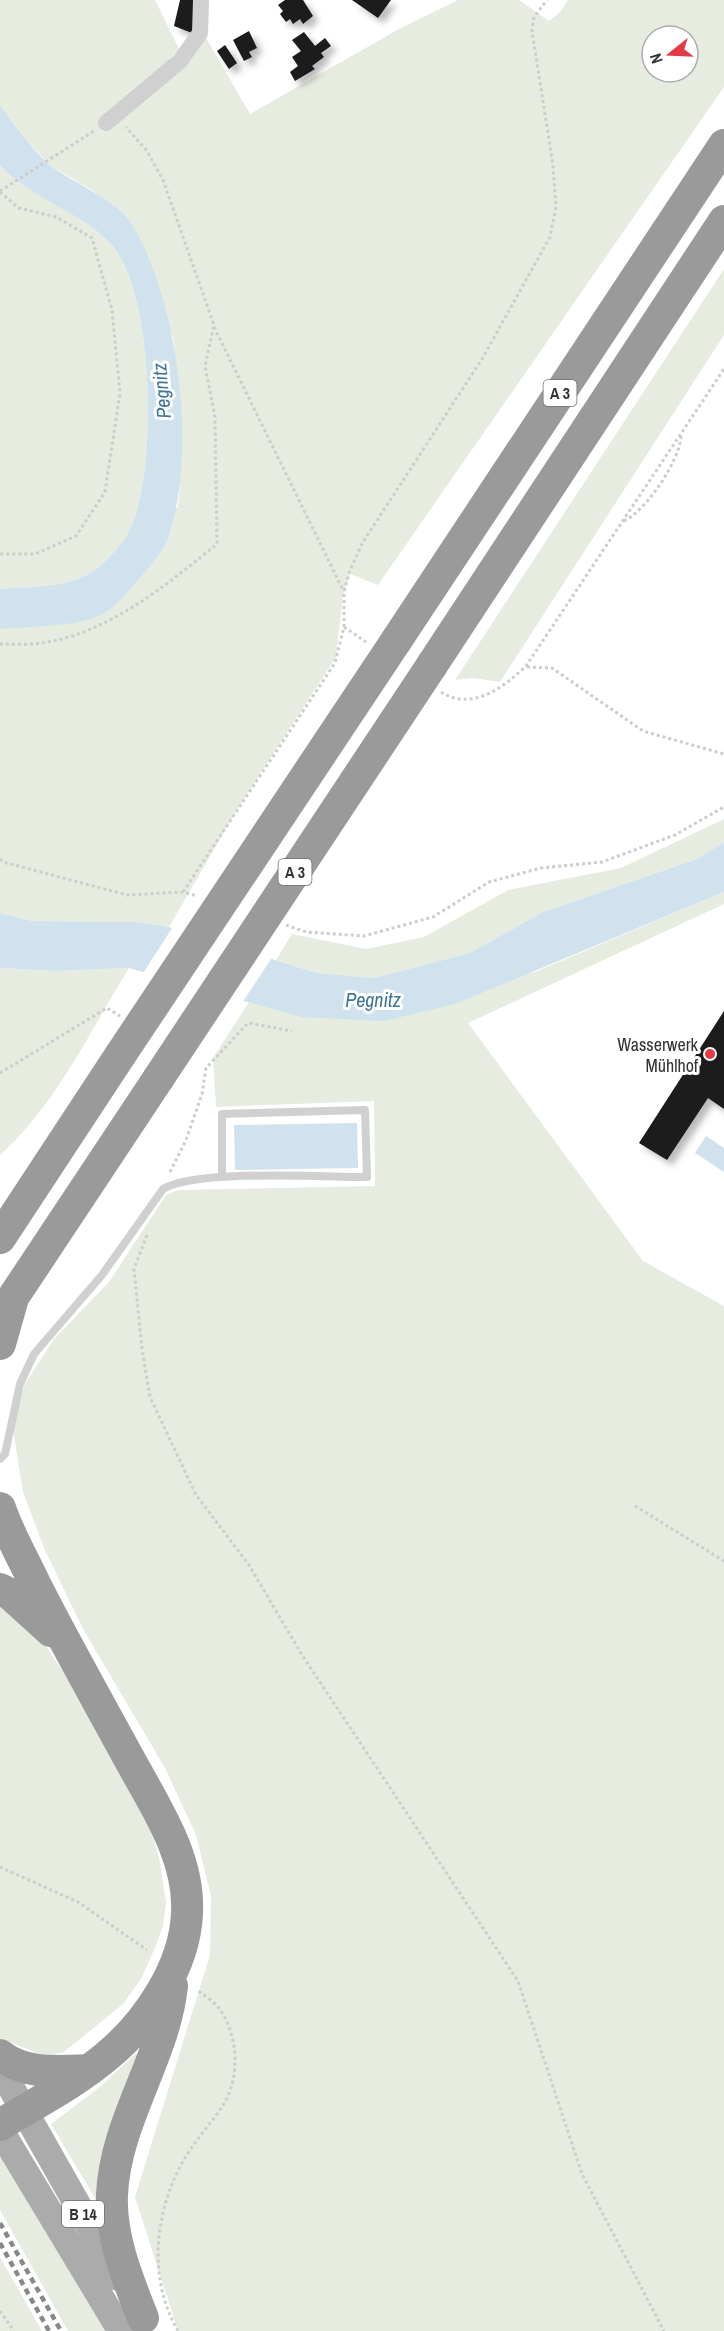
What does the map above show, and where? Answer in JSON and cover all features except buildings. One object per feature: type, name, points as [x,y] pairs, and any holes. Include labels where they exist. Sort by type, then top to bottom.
[{"type":"highway","name":"A 3","points":[[0,1238],[385,644],[724,145]]},
{"type":"highway","name":"A 3","points":[[7,1308],[158,1079],[432,675],[724,221]]},
{"type":"highway","points":[[0,1205],[56,1153]]},
{"type":"highway","points":[[0,1344],[7,1308]]},
{"type":"highway","points":[[0,1508],[17,1548],[70,1651],[156,1806],[177,1851],[186,1889],[188,1912],[185,1936],[174,1965],[145,2015],[115,2049],[89,2070],[12,2117]]},
{"type":"highway","points":[[0,1589],[10,1594],[38,1618],[70,1651]]},
{"type":"highway","points":[[138,2327],[120,2252],[112,2197],[115,2164],[123,2136],[159,2045],[167,2016],[174,1965]]},
{"type":"highway","points":[[0,2055],[15,2065],[29,2069],[89,2070]]},
{"type":"main road","name":"B 14","points":[[0,2068],[12,2117],[138,2327]]},
{"type":"main road","name":"B 14","points":[[0,2130],[138,2327]]},
{"type":"street","points":[[111,119],[180,61],[200,33],[201,0]]},
{"type":"lane","points":[[0,1459],[5,1454],[20,1384],[34,1354],[102,1275],[163,1189],[173,1183],[222,1177],[367,1177],[365,1110],[222,1113],[222,1177]]},
{"type":"path","points":[[183,892],[335,663],[344,627],[344,592],[350,570],[363,542],[482,359],[550,237],[556,207],[553,165],[532,31],[534,18],[547,0]]},
{"type":"path","points":[[0,555],[35,554],[76,536],[105,492],[120,393],[112,310],[92,238],[56,217],[19,208],[0,192],[111,119],[147,151],[163,180],[214,325],[344,592]]},
{"type":"path","points":[[0,644],[41,644],[88,631],[134,607],[217,544],[215,417],[205,366],[214,325]]},
{"type":"path","points":[[432,675],[451,699],[472,699],[505,686],[526,666],[724,369]]},
{"type":"path","points":[[622,522],[633,517],[645,505],[678,455],[681,435]]},
{"type":"path","points":[[344,627],[385,644]]},
{"type":"path","points":[[526,666],[552,668],[643,731],[724,754]]},
{"type":"path","points":[[284,925],[306,932],[364,936],[433,917],[489,882],[541,868],[602,862],[675,835],[724,807]]},
{"type":"path","points":[[0,859],[3,862],[127,894],[183,892],[205,899]]},
{"type":"path","points":[[163,1189],[186,1140],[202,1094],[206,1068],[249,1023],[292,1031]]},
{"type":"path","points":[[149,1229],[134,1269],[142,1349],[150,1397],[154,1407],[196,1495],[249,1565],[302,1655],[518,1981],[582,2174],[664,2331]]},
{"type":"path","points":[[635,1506],[724,1561]]},
{"type":"path","points":[[0,1867],[78,1902],[147,1950]]},
{"type":"path","points":[[178,2331],[163,2289],[157,2261],[158,2232],[170,2188],[180,2166],[223,2105],[232,2084],[235,2059],[234,2041],[221,2010],[197,1990]]},
{"type":"path","points":[[0,2311],[14,2331]]},
{"type":"shaded area","points":[[0,0],[155,0],[179,49],[101,132],[170,78],[205,36],[250,114],[399,29],[458,0],[519,0],[549,21],[560,12],[568,0],[724,0],[724,87],[378,585],[350,574],[343,596],[336,657],[238,808],[169,927],[137,922],[32,921],[0,913],[0,629],[26,626],[178,507],[182,455],[181,413],[173,337],[95,192],[50,165],[28,142],[0,105]]},
{"type":"shaded area","points":[[0,165],[26,187],[99,232],[111,244],[126,268],[144,341],[148,428],[145,469],[138,504],[129,531],[112,554],[100,566],[78,579],[52,585],[0,589]]},
{"type":"shaded area","points":[[724,269],[724,335],[500,682],[473,678],[455,680]]},
{"type":"shaded area","points":[[724,819],[724,842],[697,859],[543,912],[470,953],[374,978],[317,973],[276,960],[292,934],[366,949],[424,937],[508,890],[621,868]]},
{"type":"shaded area","points":[[724,892],[724,904],[468,1023],[643,1261],[724,1306],[724,2331],[178,2331],[135,2197],[210,1955],[211,1896],[196,1835],[165,1768],[83,1629],[44,1548],[23,1492],[12,1424],[25,1384],[54,1339],[109,1282],[166,1195],[178,1190],[375,1186],[374,1101],[216,1107],[213,1058],[249,1002],[300,1017],[535,972]]},
{"type":"shaded area","points":[[0,968],[55,971],[129,968],[55,1090],[38,1114],[0,1155]]},
{"type":"shaded area","points":[[0,1602],[36,1631],[65,1675],[120,1772],[152,1835],[159,1857],[166,1902],[163,1926],[155,1948],[141,1979],[123,2004],[64,2052],[47,2057],[0,2038]]},
{"type":"shaded area","points":[[136,2053],[139,2055],[100,2178],[96,2200],[51,2124],[101,2086]]},
{"type":"shaded area","points":[[0,2152],[110,2331],[68,2331],[0,2210]]},
{"type":"shaded area","points":[[0,2257],[42,2331],[0,2331]]},
{"type":"water","name":"Pegnitz","points":[[0,105],[29,143],[49,164],[116,208],[133,226],[149,259],[162,297],[179,382],[182,426],[181,469],[176,508],[166,543],[131,588],[110,609],[87,620],[58,625],[0,629],[0,589],[52,585],[78,579],[100,566],[124,540],[138,505],[145,469],[148,428],[144,341],[136,301],[126,268],[111,244],[99,233],[26,187],[0,165]]},
{"type":"water","name":"Pegnitz","points":[[724,842],[724,892],[455,1004],[384,1021],[300,1017],[129,968],[55,971],[0,968],[0,913],[32,921],[137,922],[169,927],[317,973],[374,978],[470,953],[543,912],[697,859]]},
{"type":"water","points":[[357,1123],[358,1168],[235,1170],[234,1125]]},
{"type":"water","points":[[706,1136],[724,1148],[724,1172],[695,1153]]},
{"type":"pier","points":[[174,925],[273,956],[242,1003],[142,975]]},
{"type":"railway","points":[[0,2223],[61,2331]]},
{"type":"railway","points":[[0,2243],[49,2331]]},
{"type":"place","name":"Wasserwerk Mühlhof","points":[[710,1054]]}]
